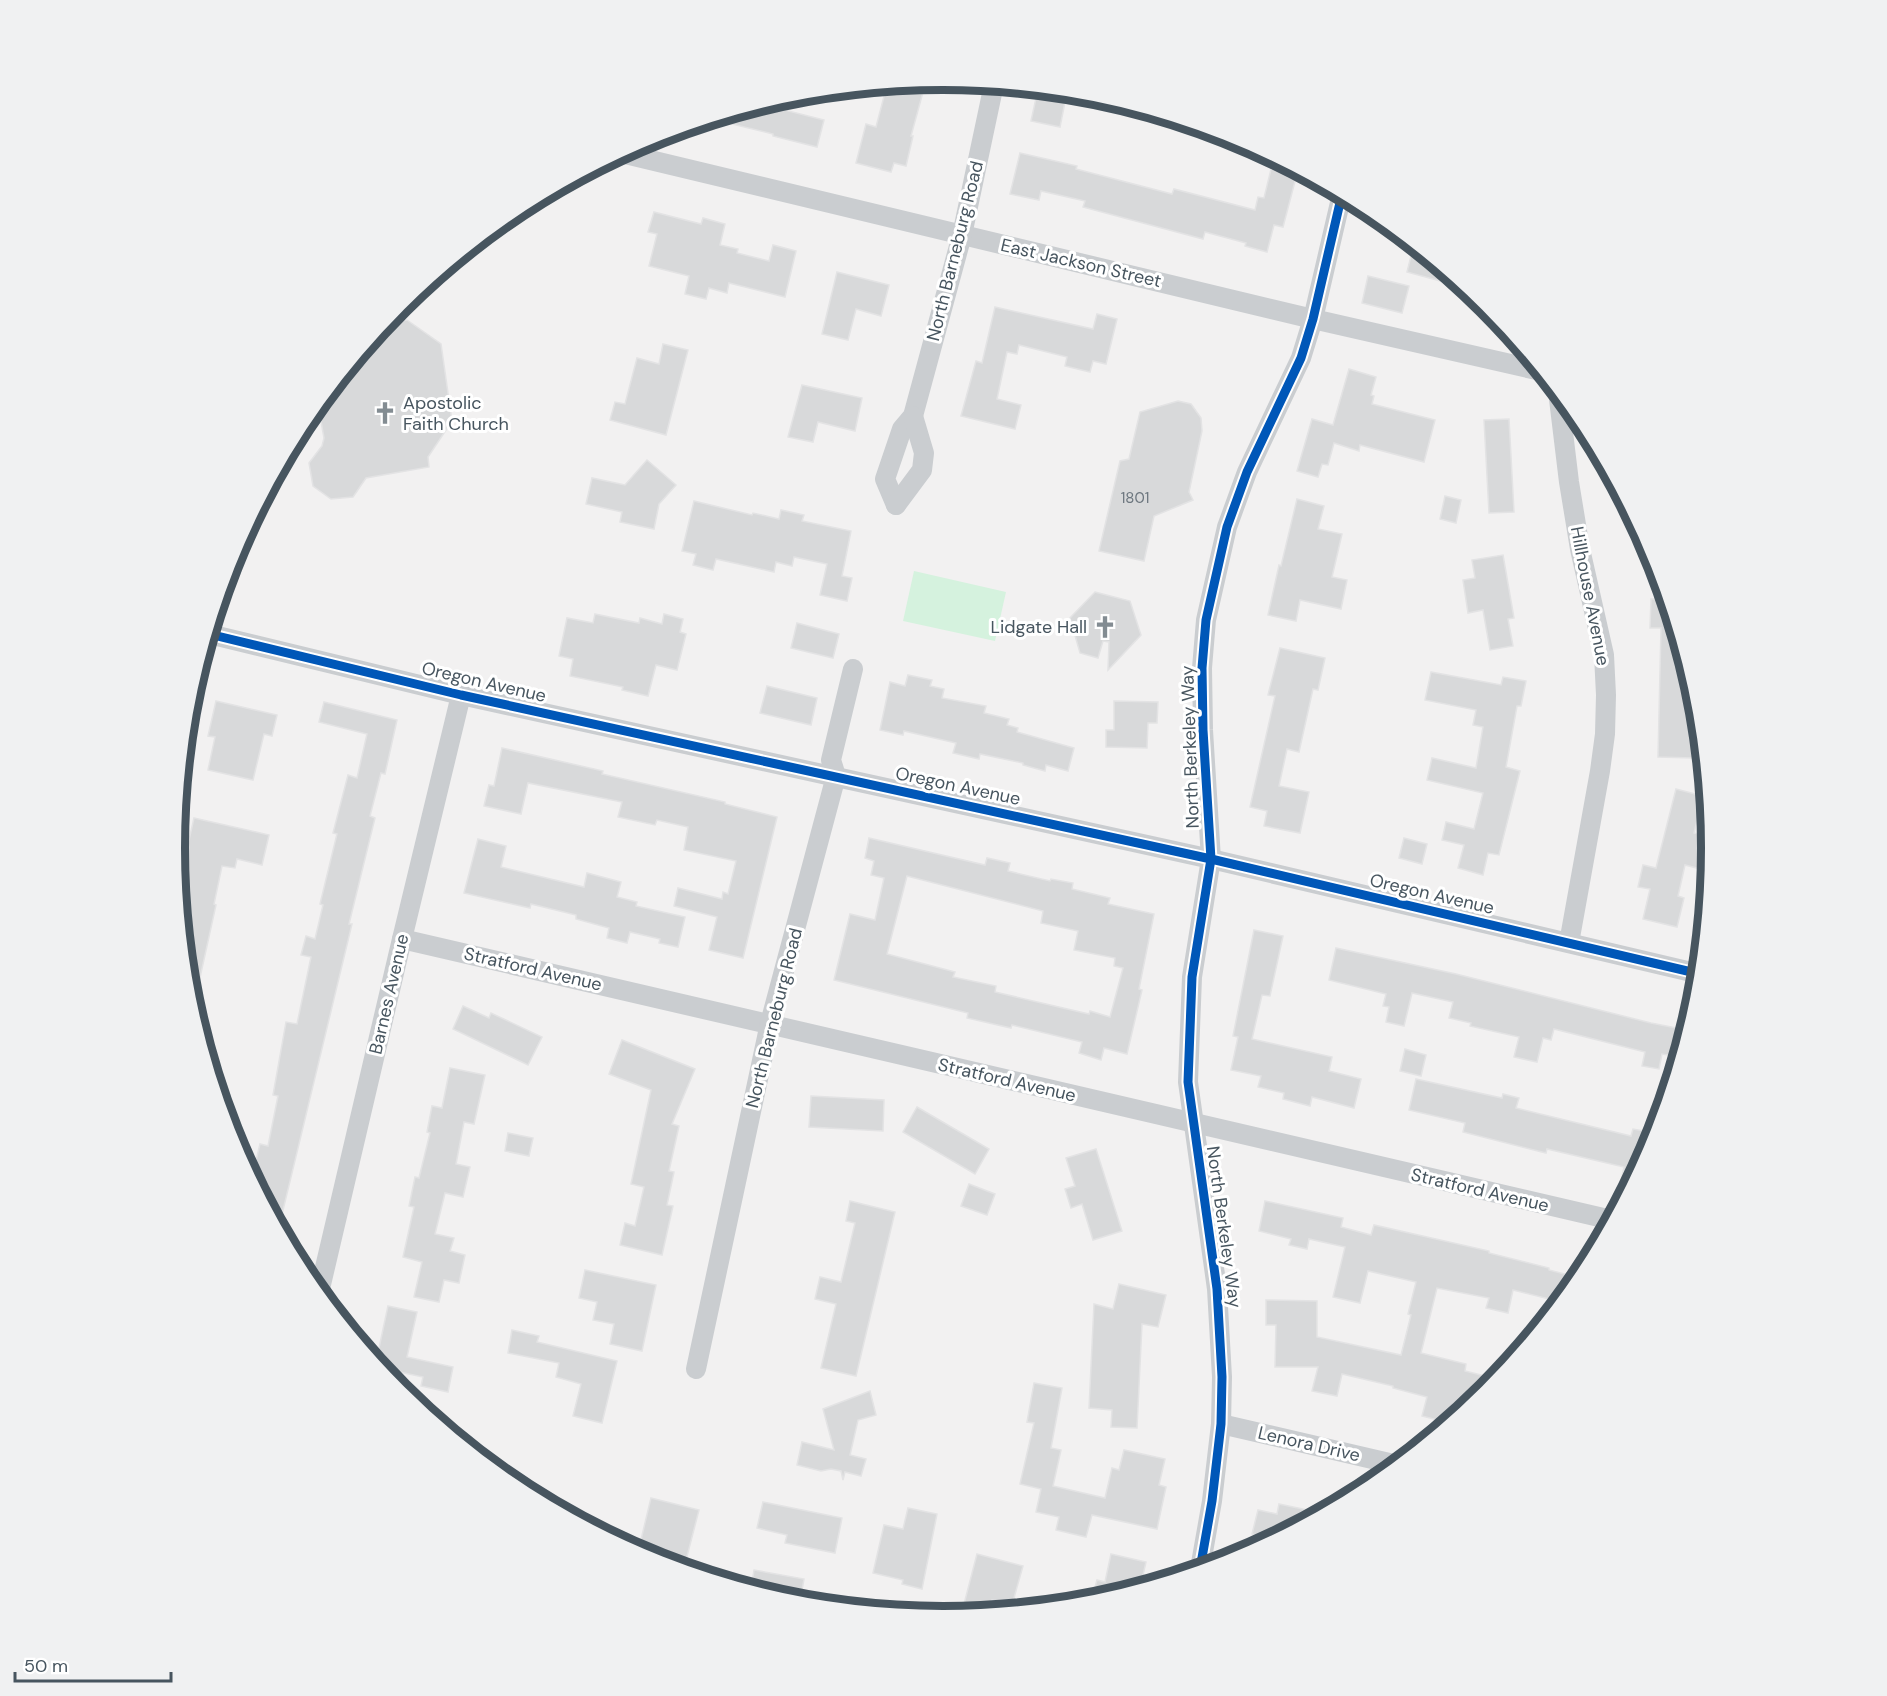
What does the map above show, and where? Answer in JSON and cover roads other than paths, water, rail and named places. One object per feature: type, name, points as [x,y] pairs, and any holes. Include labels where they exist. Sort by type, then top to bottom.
[{"type":"street","name":"North Barneburg Road","points":[[913,416],[962,235],[992,92]]},
{"type":"street","name":"East Jackson Street","points":[[634,156],[1313,319],[1530,368]]},
{"type":"street","name":"North Berkeley Way","points":[[1202,1560],[1212,1501],[1221,1424],[1222,1377],[1217,1289],[1188,1082],[1188,1031],[1192,977],[1211,859],[1203,730],[1202,668],[1206,620],[1227,527],[1247,472],[1301,358],[1313,319],[1340,203]]},
{"type":"street","name":"Hillhouse Avenue","points":[[1560,408],[1580,549],[1604,655],[1606,695],[1605,734],[1600,771],[1569,943]]},
{"type":"street","name":"Oregon Avenue","points":[[216,636],[461,695],[1211,859],[1691,972]]},
{"type":"street","name":"North Barneburg Road","points":[[696,1369],[770,1023],[836,776],[831,760],[853,669]]},
{"type":"street","name":"Barnes Avenue","points":[[322,1281],[461,695]]},
{"type":"street","name":"Stratford Avenue","points":[[402,939],[1605,1218]]},
{"type":"street","name":"Lenora Drive","points":[[1221,1424],[1387,1462]]},
{"type":"place","name":"Apostolic Faith Church","points":[[385,413]]},
{"type":"place","name":"Lidgate Hall","points":[[1105,627]]}]
